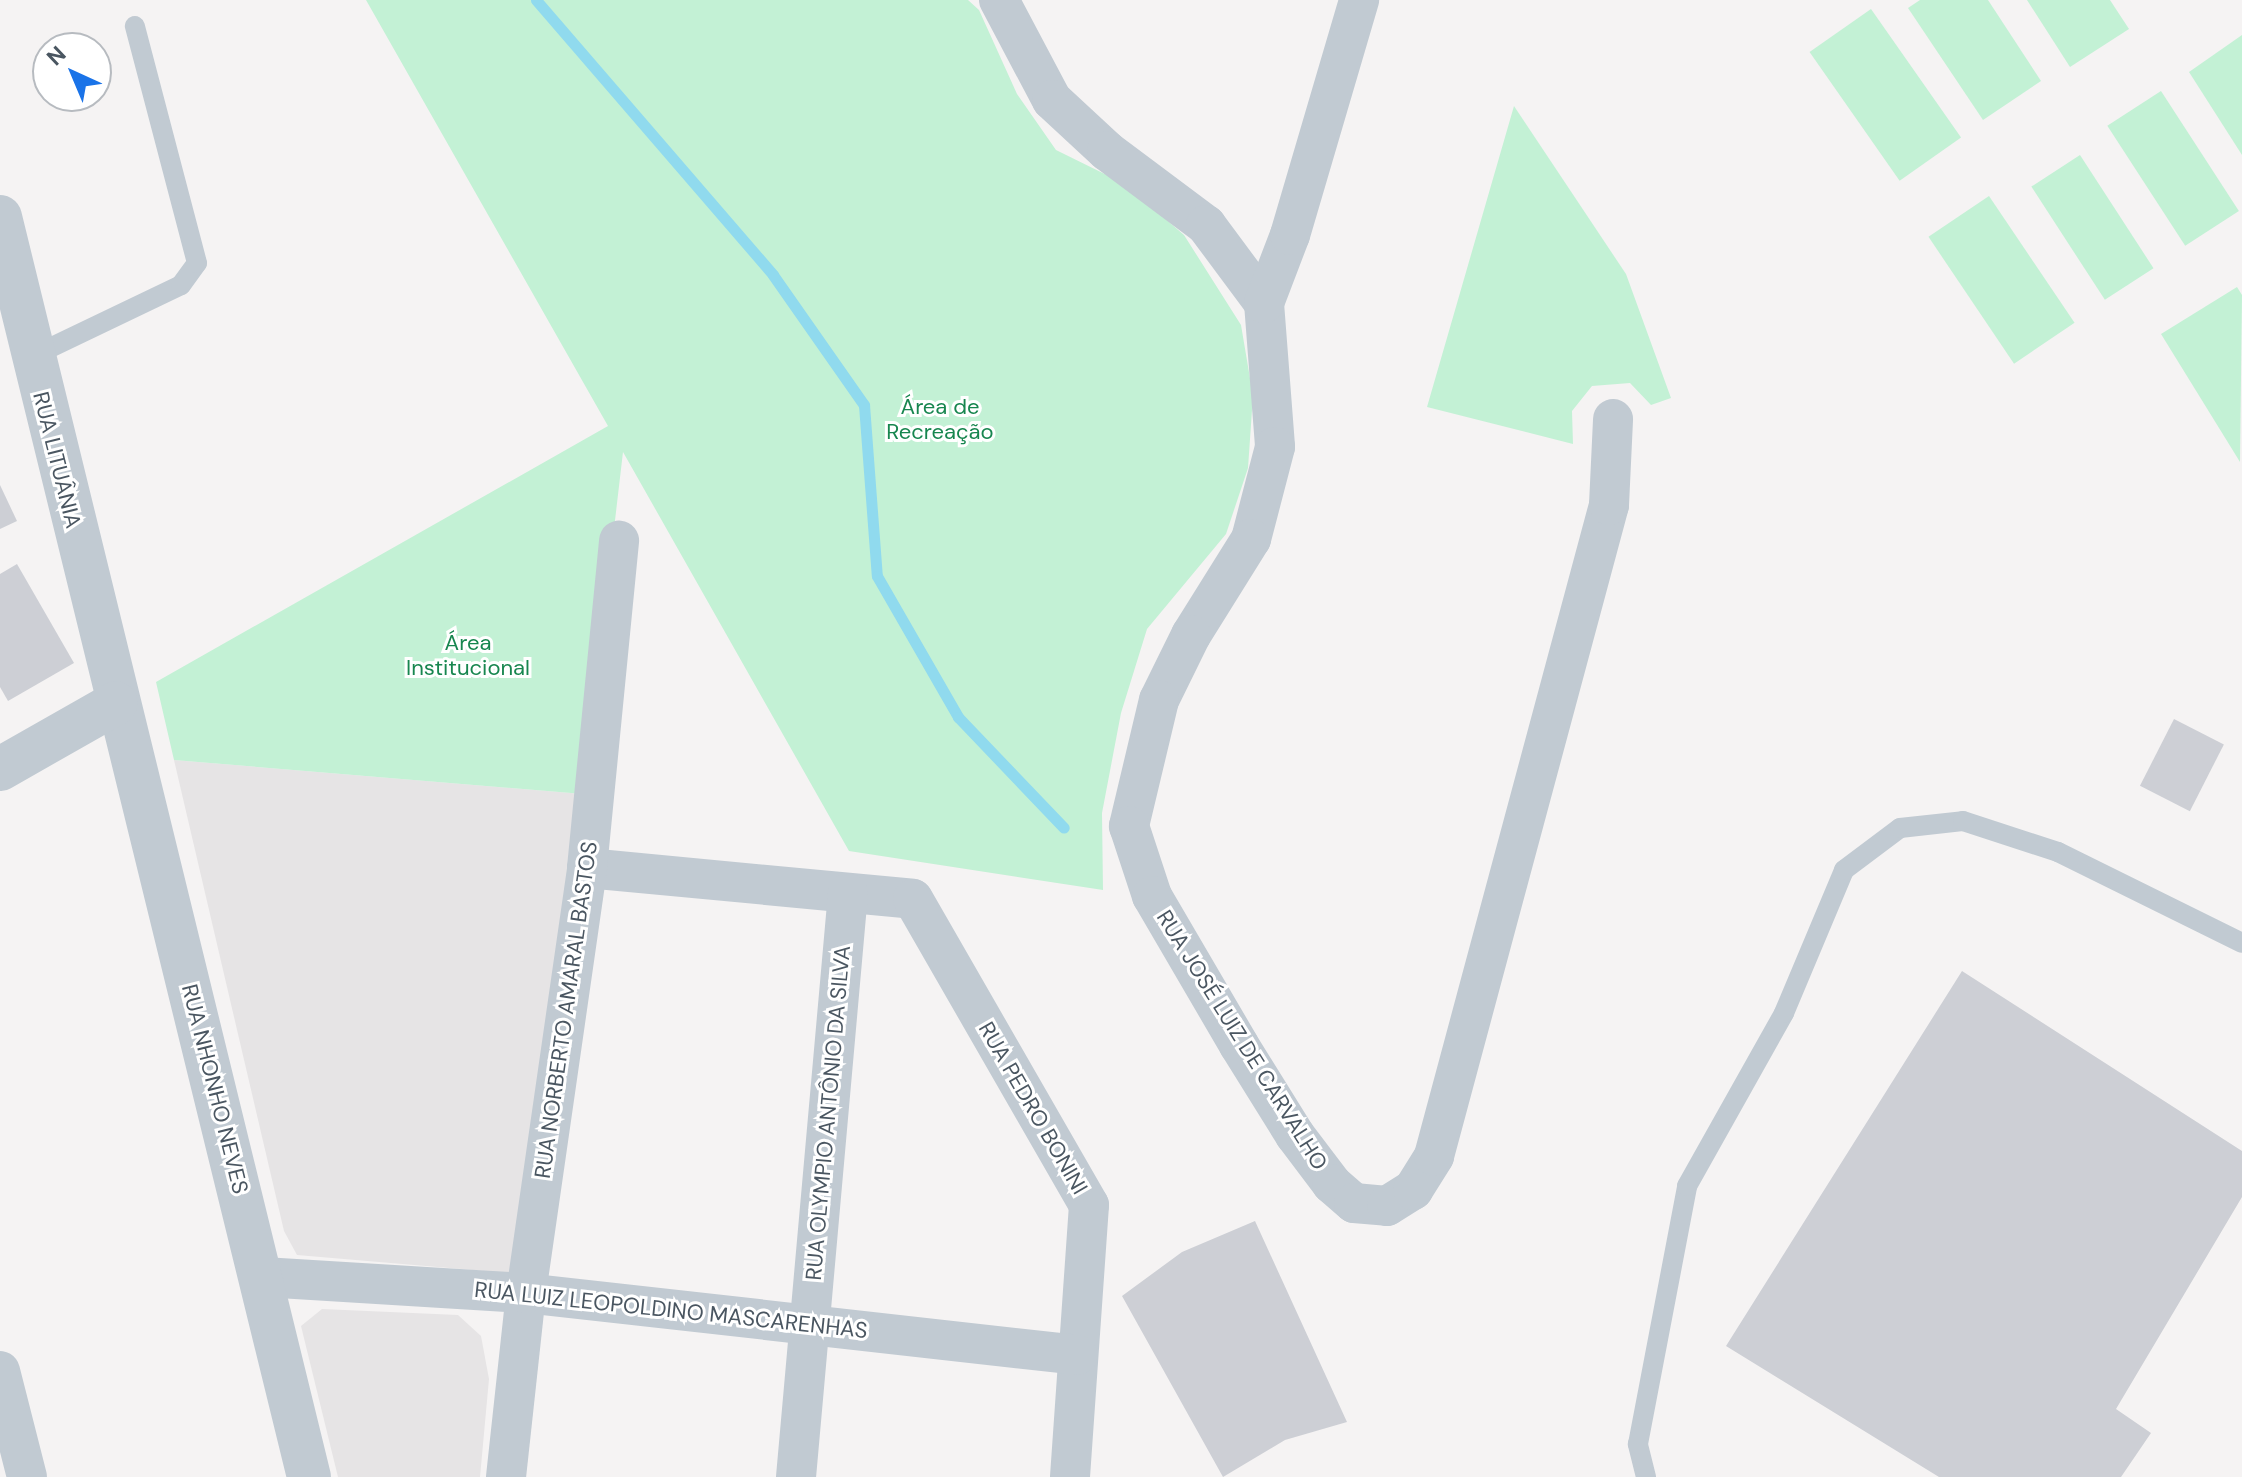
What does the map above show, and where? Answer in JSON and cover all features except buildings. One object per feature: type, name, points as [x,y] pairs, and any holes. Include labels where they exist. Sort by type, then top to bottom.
[{"type":"street","points":[[999,0],[1052,100],[1107,151],[1206,225],[1264,303]]},
{"type":"street","points":[[1264,303],[1290,235],[1359,0]]},
{"type":"street","name":"RUA LITUÂNIA","points":[[0,217],[116,703]]},
{"type":"street","name":"RUA JOSÉ LUIZ DE CARVALHO","points":[[1264,303],[1275,447],[1255,523],[1159,700],[1129,826],[1152,896],[1239,1045],[1295,1135],[1332,1184],[1354,1203],[1387,1206],[1413,1190],[1434,1156],[1609,505],[1613,419]]},
{"type":"street","name":"RUA NORBERTO AMARAL BASTOS","points":[[506,1477],[526,1293],[587,868],[619,541]]},
{"type":"street","points":[[0,769],[116,703]]},
{"type":"street","name":"RUA NHONHO NEVES","points":[[116,703],[263,1277],[309,1477]]},
{"type":"street","points":[[587,868],[848,893]]},
{"type":"street","name":"RUA PEDRO BONINI","points":[[848,893],[913,899],[1089,1205],[1070,1477]]},
{"type":"street","name":"RUA OLYMPIO ANTÔNIO DA SILVA","points":[[796,1477],[848,893]]},
{"type":"street","name":"RUA LUIZ LEOPOLDINO MASCARENHAS","points":[[263,1277],[526,1293],[1078,1355]]},
{"type":"street","points":[[0,1371],[27,1477]]},
{"type":"lane","points":[[31,357],[181,285],[197,263],[135,26]]},
{"type":"lane","points":[[1646,1477],[1638,1444],[1687,1186],[1784,1013],[1844,870],[1900,828],[1963,821],[2058,852],[2242,943]]},
{"type":"shaded area","points":[[174,760],[583,794],[519,1261],[508,1273],[297,1255],[284,1231]]},
{"type":"shaded area","points":[[322,1309],[458,1315],[481,1336],[489,1379],[480,1477],[338,1477],[301,1326]]},
{"type":"green space","name":"Área de Recreação","points":[[366,0],[968,0],[979,10],[1017,94],[1056,150],[1125,184],[1184,235],[1241,325],[1253,396],[1248,468],[1226,534],[1147,629],[1121,713],[1102,813],[1103,890],[849,851],[623,452],[583,794],[174,760],[156,682],[608,426]]},
{"type":"green space","points":[[1920,0],[1988,0],[2041,81],[1983,120],[1908,8]]},
{"type":"green space","points":[[2027,0],[2110,0],[2129,29],[2070,67]]},
{"type":"green space","points":[[1871,9],[1961,138],[1900,181],[1810,52]]},
{"type":"green space","points":[[2242,35],[2242,155],[2189,72]]},
{"type":"green space","points":[[2161,91],[2239,211],[2185,246],[2107,126]]},
{"type":"green space","points":[[1514,106],[1626,274],[1671,398],[1651,405],[1630,383],[1592,386],[1572,411],[1573,444],[1427,407]]},
{"type":"green space","points":[[2080,155],[2154,268],[2105,300],[2031,187]]},
{"type":"green space","points":[[1989,196],[2075,323],[2014,364],[1928,237]]},
{"type":"green space","points":[[2237,287],[2242,295],[2240,462],[2161,334]]},
{"type":"waterway","points":[[536,0],[773,275],[864,405],[877,576],[958,717],[1064,828]]},
{"type":"park label","name":"Área Institucional","points":[[468,654]]}]
